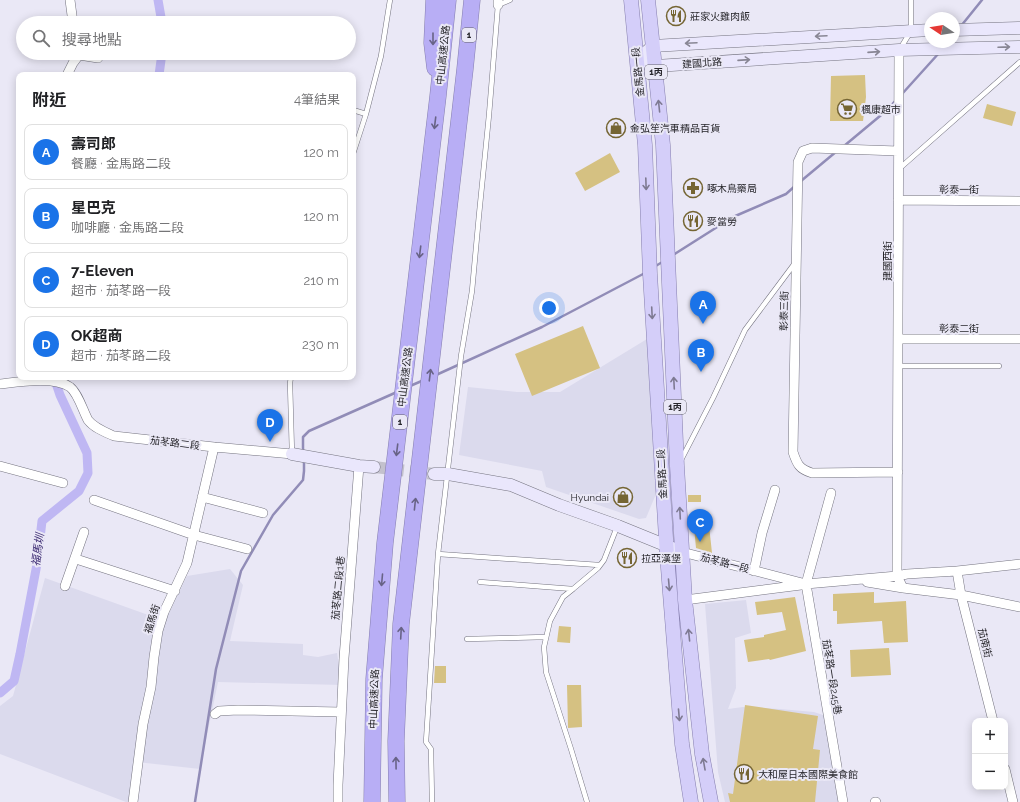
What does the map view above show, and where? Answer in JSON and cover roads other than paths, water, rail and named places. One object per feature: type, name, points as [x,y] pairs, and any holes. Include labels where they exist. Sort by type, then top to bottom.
[{"type":"highway","points":[[434,0],[432,43],[438,96]]},
{"type":"highway","name":"中山高速公路","points":[[372,802],[374,679],[385,543],[445,42],[448,0]]},
{"type":"highway","name":"1","points":[[397,802],[396,740],[401,624],[472,0]]},
{"type":"highway","points":[[469,34],[477,0]]},
{"type":"main road","name":"金馬路一段","points":[[631,0],[645,145]]},
{"type":"main road","name":"金馬路一段","points":[[648,0],[663,145]]},
{"type":"main road","name":"金馬路二段","points":[[645,145],[649,270],[666,546],[682,744],[692,802]]},
{"type":"main road","name":"金馬路二段","points":[[663,145],[685,600],[702,754],[711,802]]},
{"type":"street","points":[[70,0],[72,16]]},
{"type":"street","points":[[960,30],[1020,28]]},
{"type":"street","name":"建國北路","points":[[653,46],[924,30]]},
{"type":"street","points":[[636,60],[653,46]]},
{"type":"street","name":"建國北路","points":[[636,60],[656,66],[899,50],[1020,47]]},
{"type":"street","name":"建國西街","points":[[897,576],[899,50]]},
{"type":"street","points":[[68,72],[75,60]]},
{"type":"street","name":"彰泰三街","points":[[898,151],[812,148],[803,151],[798,162],[793,452],[796,462],[803,470],[812,473],[898,472]]},
{"type":"street","name":"彰泰一街","points":[[898,200],[1020,201]]},
{"type":"street","name":"彰泰二街","points":[[898,340],[1020,339]]},
{"type":"street","name":"茄苳路二段","points":[[0,384],[25,380]]},
{"type":"street","name":"茄苳路二段","points":[[39,380],[56,382],[70,388],[89,421],[101,430],[114,436],[300,455],[359,466],[374,467]]},
{"type":"street","name":"福馬街","points":[[133,802],[143,724],[151,687],[158,631],[164,612],[187,563],[214,447]]},
{"type":"street","points":[[0,466],[64,483]]},
{"type":"street","name":"茄苳路二段1巷","points":[[338,802],[341,712],[359,466]]},
{"type":"street","name":"茄苳路一段","points":[[434,474],[448,474],[511,485],[682,552],[806,584],[1020,564]]},
{"type":"street","points":[[754,571],[762,533],[775,490]]},
{"type":"street","points":[[685,600],[806,584],[831,493]]},
{"type":"street","points":[[202,497],[263,513]]},
{"type":"street","points":[[94,500],[194,535],[247,549]]},
{"type":"street","points":[[65,586],[76,559],[84,532]]},
{"type":"street","points":[[76,559],[175,591]]},
{"type":"street","name":"茄南街","points":[[957,571],[961,595],[992,718]]},
{"type":"street","points":[[897,576],[903,588]]},
{"type":"street","points":[[854,580],[961,595],[1020,607]]},
{"type":"street","name":"茄苳路一段245巷","points":[[806,584],[843,802]]},
{"type":"street","points":[[214,714],[238,710],[341,712]]},
{"type":"street","points":[[1008,781],[1013,802]]},
{"type":"lane","points":[[356,145],[366,114],[381,56],[390,0]]},
{"type":"lane","points":[[432,802],[430,749],[426,742],[438,554],[462,356],[472,291],[490,115],[498,3],[510,0]]},
{"type":"lane","points":[[899,50],[911,31],[911,0]]},
{"type":"lane","points":[[898,170],[1020,62]]},
{"type":"lane","points":[[356,111],[366,114]]},
{"type":"lane","points":[[678,466],[713,398],[745,330],[796,262]]},
{"type":"lane","points":[[898,366],[999,366]]},
{"type":"lane","points":[[290,380],[300,455]]},
{"type":"lane","points":[[587,802],[546,672],[544,647],[550,621],[563,597],[604,560],[618,526]]},
{"type":"lane","points":[[438,554],[599,566]]},
{"type":"lane","points":[[480,582],[573,589]]},
{"type":"lane","points":[[468,639],[546,637]]},
{"type":"waterway","name":"福馬圳","points":[[158,0],[161,16]]},
{"type":"waterway","points":[[961,26],[982,0]]},
{"type":"waterway","points":[[902,94],[939,53]]},
{"type":"waterway","name":"福馬圳","points":[[159,72],[161,60]]},
{"type":"waterway","points":[[844,146],[886,111],[896,100]]},
{"type":"waterway","points":[[801,181],[837,151]]},
{"type":"waterway","points":[[673,255],[733,217],[786,194],[795,186]]},
{"type":"waterway","points":[[654,267],[664,261]]},
{"type":"waterway","points":[[436,375],[542,327],[645,273]]},
{"type":"waterway","name":"福馬圳","points":[[0,693],[14,681],[37,564],[42,521],[79,491],[88,473],[87,453],[60,395],[55,380]]},
{"type":"waterway","points":[[410,386],[424,380]]},
{"type":"waterway","points":[[303,452],[303,437],[309,431],[397,392]]},
{"type":"waterway","points":[[195,802],[216,669],[241,571],[273,515],[303,480],[304,461]]},
{"type":"tunnel","points":[[374,467],[434,474]]},
{"type":"place","name":"莊家火雞肉飯","points":[[676,16]]},
{"type":"place","name":"楓康超市","points":[[847,109]]},
{"type":"place","name":"金弘笙汽車精品百貨","points":[[616,128]]},
{"type":"place","name":"啄木鳥藥局","points":[[693,188]]},
{"type":"place","name":"麥當勞","points":[[693,221]]},
{"type":"place","name":"壽司郎","points":[[703,324]]},
{"type":"place","name":"星巴克","points":[[701,372]]},
{"type":"place","name":"OK超商","points":[[270,442]]},
{"type":"place","name":"Hyundai","points":[[623,497]]},
{"type":"place","name":"7-Eleven","points":[[700,542]]},
{"type":"place","name":"拉亞漢堡","points":[[627,558]]},
{"type":"place","name":"大和屋日本國際美食館","points":[[744,774]]}]
